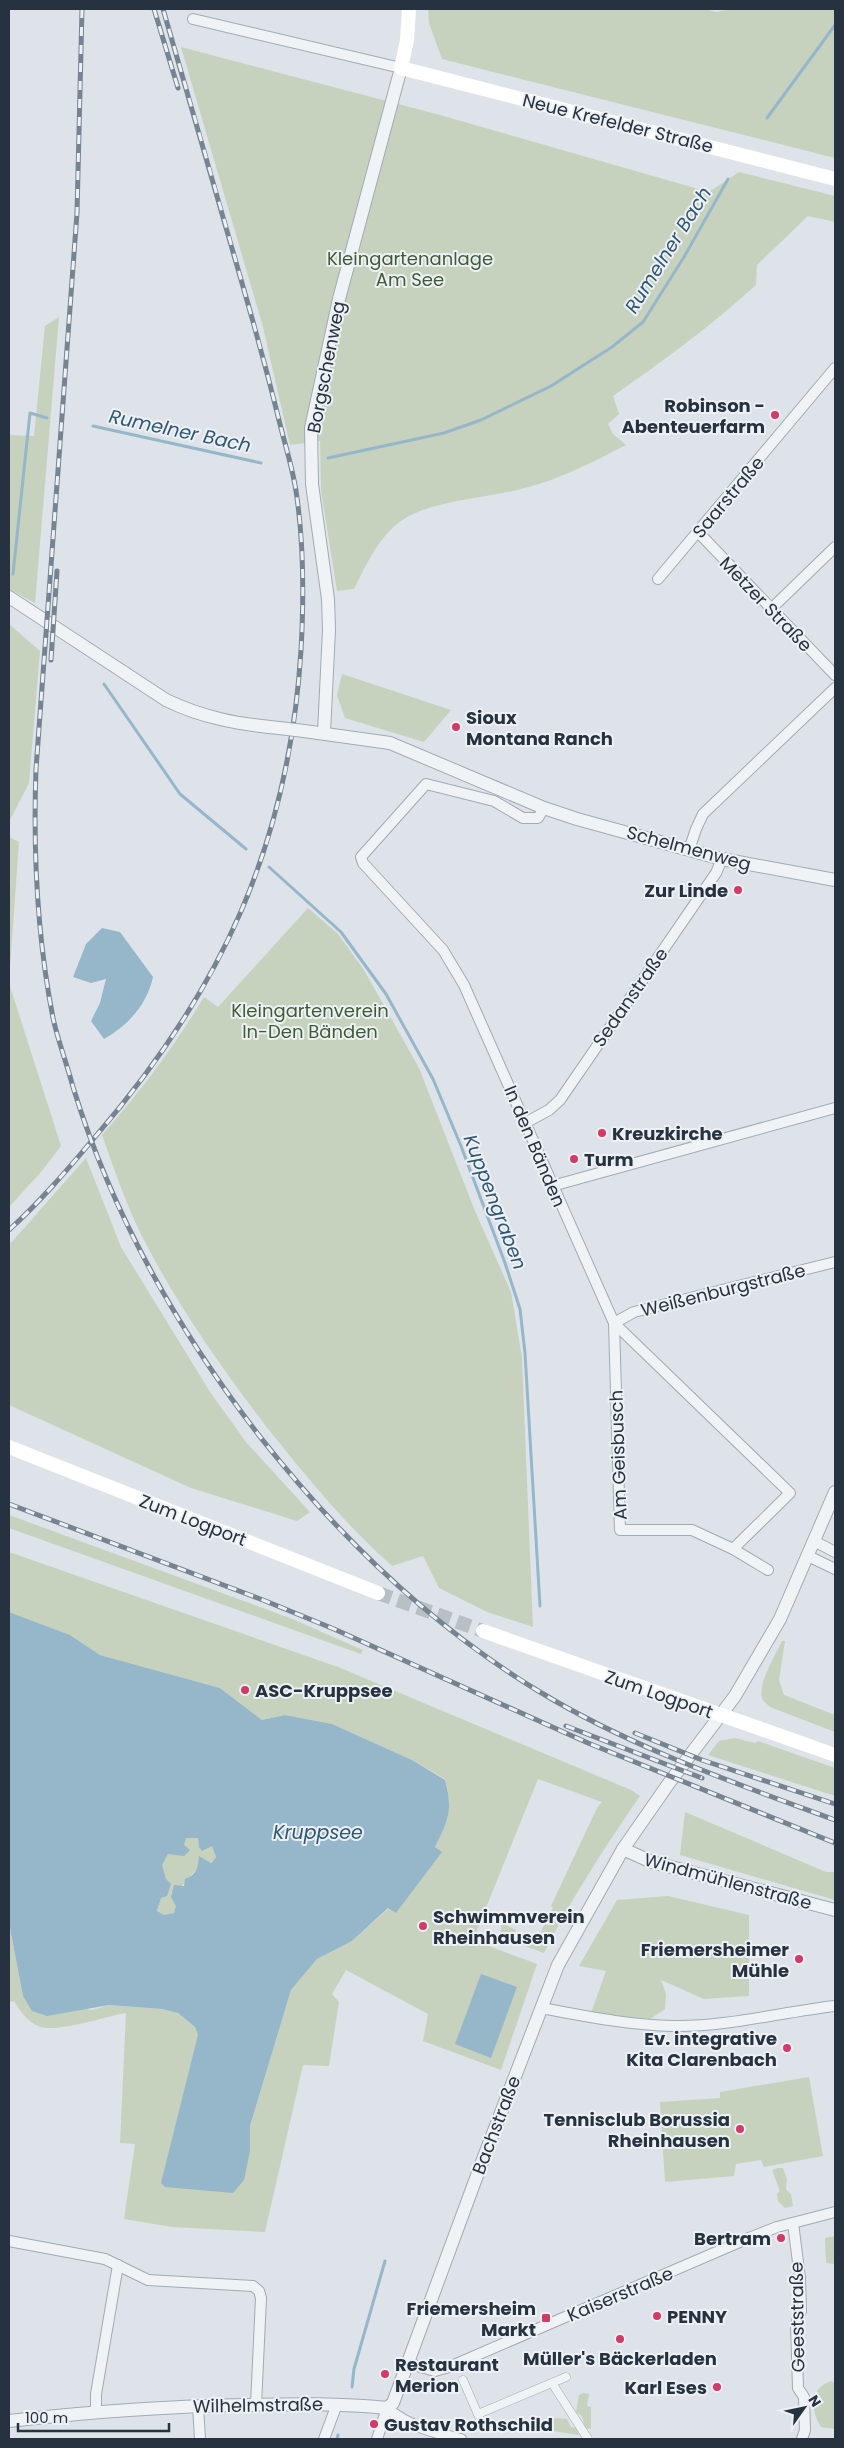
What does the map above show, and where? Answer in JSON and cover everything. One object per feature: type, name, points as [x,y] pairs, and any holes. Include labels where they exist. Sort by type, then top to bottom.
[{"type":"main road","name":"Borgschenweg","points":[[401,68],[407,40],[409,9]]},
{"type":"main road","name":"Neue Krefelder Straße","points":[[401,68],[835,179]]},
{"type":"main road","name":"Zum Logport","points":[[9,1447],[378,1593]]},
{"type":"main road","name":"Zum Logport","points":[[484,1631],[835,1756]]},
{"type":"street","points":[[193,19],[401,68]]},
{"type":"street","name":"Borgschenweg","points":[[324,732],[329,630],[328,599],[312,484],[311,428],[339,299],[401,68]]},
{"type":"street","name":"Saarstraße","points":[[658,579],[835,368]]},
{"type":"street","name":"Metzer Straße","points":[[698,532],[835,675]]},
{"type":"street","points":[[771,609],[835,547]]},
{"type":"street","name":"Schelmenweg","points":[[9,597],[166,700],[191,712],[232,723],[324,732],[390,743],[544,808],[722,859],[835,880]]},
{"type":"street","points":[[689,850],[703,814],[835,688]]},
{"type":"street","name":"In den Bänden","points":[[544,808],[538,818],[523,818],[494,801],[426,784],[361,857],[362,863],[443,950],[464,985],[614,1323],[790,1493],[733,1549]]},
{"type":"street","name":"Sedanstraße","points":[[526,1123],[549,1110],[560,1100],[713,878],[722,859]]},
{"type":"street","points":[[552,1186],[835,1108]]},
{"type":"street","name":"Weißenburgstraße","points":[[614,1323],[634,1312],[835,1262]]},
{"type":"street","name":"Am Geisbusch","points":[[614,1323],[620,1530],[692,1530],[733,1549],[768,1570]]},
{"type":"street","name":"Bachstraße","points":[[387,2408],[398,2395],[407,2363],[558,1965],[623,1849],[669,1782],[721,1716],[780,1619],[835,1492]]},
{"type":"street","points":[[814,1541],[835,1552]]},
{"type":"street","points":[[808,1556],[835,1569]]},
{"type":"street","name":"Windmühlenstraße","points":[[623,1849],[652,1862],[835,1910]]},
{"type":"street","points":[[541,2008],[615,2022],[674,2026],[715,2024],[835,2006]]},
{"type":"street","name":"Kaiserstraße","points":[[407,2363],[435,2371],[449,2367],[748,2238],[835,2212]]},
{"type":"street","name":"Geeststraße","points":[[793,2223],[800,2278],[801,2311],[796,2324],[798,2388],[804,2397],[805,2430],[802,2439]]},
{"type":"street","points":[[9,2241],[105,2259],[148,2280],[253,2286],[260,2291],[262,2298],[256,2404]]},
{"type":"street","points":[[96,2411],[96,2394],[118,2265]]},
{"type":"street","points":[[463,2380],[479,2416],[566,2377]]},
{"type":"street","points":[[552,2383],[588,2439]]},
{"type":"street","name":"Wilhelmstraße","points":[[9,2421],[96,2411],[256,2404],[337,2404],[387,2408]]},
{"type":"street","points":[[324,2439],[337,2404]]},
{"type":"street","points":[[198,2406],[200,2439]]},
{"type":"street","points":[[377,2439],[387,2408],[399,2419],[434,2433],[461,2439]]},
{"type":"green space","points":[[428,9],[705,9],[716,12],[732,9],[835,9],[835,158],[442,59],[429,23]]},
{"type":"green space","name":"Kleingartenanlage Am See","points":[[181,47],[440,115],[709,192],[739,172],[835,196],[835,222],[808,216],[757,265],[756,285],[686,343],[613,396],[619,414],[608,424],[613,434],[626,445],[576,470],[551,480],[511,491],[446,503],[404,519],[395,525],[381,541],[354,589],[337,591],[321,490],[320,441],[290,445],[263,327]]},
{"type":"green space","points":[[59,317],[35,603],[9,589],[9,435],[34,436],[45,326]]},
{"type":"green space","points":[[9,624],[40,651],[29,783],[9,822]]},
{"type":"green space","points":[[342,674],[451,710],[424,742],[345,718],[337,695]]},
{"type":"green space","points":[[9,837],[19,842],[9,982]]},
{"type":"green space","name":"Kleingartenverein In-Den Bänden","points":[[308,908],[338,934],[364,970],[419,1068],[475,1211],[511,1292],[522,1358],[533,1627],[487,1612],[439,1588],[423,1556],[392,1566],[374,1550],[326,1498],[265,1425],[231,1379],[168,1284],[135,1222],[102,1135],[156,1069],[204,997],[218,1007]]},
{"type":"green space","points":[[9,983],[61,1146],[41,1172],[9,1207]]},
{"type":"green space","points":[[86,1158],[121,1247],[210,1392],[246,1442],[310,1512],[297,1521],[191,1488],[9,1405],[9,1245]]},
{"type":"green space","points":[[9,1515],[290,1618],[363,1650],[361,1654],[9,1528]]},
{"type":"green space","points":[[9,1552],[338,1667],[631,1790],[640,1796],[589,1873],[544,1953],[506,1939],[500,1934],[502,1923],[516,1930],[515,1933],[535,1943],[553,1908],[551,1906],[597,1808],[602,1802],[538,1779],[473,1940],[537,1964],[501,2070],[423,2041],[428,2014],[346,1970],[332,1994],[339,2002],[329,2066],[303,2065],[265,2232],[172,2227],[124,2219],[135,2144],[120,2143],[126,2013],[56,2028],[38,2026],[27,2019],[14,2001],[9,2002],[9,1923],[23,1996],[92,2010],[109,2005],[162,2009],[178,2013],[195,2027],[250,2151],[250,2126],[291,1990],[317,1959],[352,1941],[389,1908],[396,1913],[441,1852],[435,1847],[444,1829],[448,1814],[449,1798],[445,1779],[412,1760],[332,1724],[285,1715],[262,1720],[220,1688],[100,1655],[70,1635],[9,1612]]},
{"type":"green space","points":[[782,1641],[785,1641],[779,1680],[784,1695],[835,1715],[835,1732],[770,1707],[763,1699],[761,1692],[765,1677]]},
{"type":"green space","points":[[735,1738],[755,1743],[758,1741],[835,1768],[835,1796],[708,1755],[719,1741]]},
{"type":"green space","points":[[685,1812],[826,1872],[835,1872],[835,1900],[680,1855]]},
{"type":"green space","points":[[198,1837],[199,1847],[212,1845],[216,1857],[195,1871],[181,1887],[171,1893],[177,1906],[174,1913],[164,1915],[157,1912],[166,1879],[161,1865],[168,1854],[184,1845],[186,1838]]},
{"type":"green space","points":[[668,1896],[749,1915],[749,1996],[704,1999],[661,1980],[666,1994],[665,2009],[650,2019],[591,2013],[606,1971],[579,1966],[617,1900]]},
{"type":"green space","name":"Tennisclub Borussia Rheinhausen","points":[[809,2077],[823,2156],[764,2167],[761,2160],[736,2164],[734,2176],[665,2182],[660,2102],[720,2098],[720,2092]]},
{"type":"green space","points":[[783,2168],[787,2179],[786,2189],[791,2194],[793,2206],[785,2208],[778,2201],[777,2194],[780,2191],[772,2170]]},
{"type":"green space","points":[[835,2236],[835,2264],[826,2263],[825,2238]]},
{"type":"green space","points":[[831,2381],[835,2383],[835,2429],[821,2427],[814,2407],[815,2394]]},
{"type":"green space","points":[[583,2393],[589,2394],[587,2406],[591,2407],[591,2429],[585,2428],[582,2416],[576,2412],[579,2395]]},
{"type":"green space","points":[[556,2418],[567,2419],[571,2427],[576,2428],[579,2435],[546,2430],[547,2424]]},
{"type":"water","points":[[102,928],[120,932],[153,977],[146,996],[136,1013],[104,1039],[91,1021],[100,1003],[106,979],[91,983],[73,977],[86,944]]},
{"type":"water","name":"Kruppsee","points":[[9,1612],[70,1635],[100,1655],[220,1688],[262,1720],[285,1715],[332,1724],[412,1760],[445,1780],[449,1799],[448,1814],[444,1829],[435,1847],[442,1852],[396,1913],[388,1908],[352,1941],[317,1959],[291,1990],[250,2126],[250,2151],[244,2180],[233,2193],[165,2187],[161,2183],[198,2035],[195,2027],[178,2013],[162,2009],[109,2005],[47,2016],[32,2011],[23,1996],[9,1923]],"holes":[[[186,1838],[198,1838],[199,1847],[202,1851],[212,1846],[216,1857],[211,1863],[199,1856],[196,1870],[185,1879],[184,1886],[174,1885],[171,1897],[176,1906],[174,1913],[164,1915],[157,1911],[161,1898],[167,1896],[171,1884],[166,1879],[162,1865],[168,1854],[184,1856],[190,1850],[184,1845]]]},
{"type":"water","points":[[481,1974],[517,1987],[491,2058],[455,2044]]},
{"type":"waterway","name":"Rumelner Bach","points":[[767,118],[835,25]]},
{"type":"waterway","name":"Rumelner Bach","points":[[328,458],[444,433],[481,420],[551,386],[612,347],[643,322],[684,257],[728,179]]},
{"type":"waterway","name":"Rumelner Bach","points":[[13,574],[30,413],[47,418]]},
{"type":"waterway","name":"Rumelner Bach","points":[[93,426],[261,463]]},
{"type":"waterway","name":"Kuppengraben","points":[[104,684],[180,794],[246,849]]},
{"type":"waterway","name":"Kuppengraben","points":[[269,867],[341,932],[386,994],[433,1079],[461,1146],[505,1263],[520,1309],[525,1353],[540,1606]]},
{"type":"waterway","name":"Kuppengraben","points":[[352,2387],[354,2369],[385,2261]]},
{"type":"waterway","name":"Kuppengraben","points":[[337,2439],[338,2435]]},
{"type":"tunnel","points":[[378,1593],[483,1631]]},
{"type":"railway","points":[[82,9],[77,213],[36,769],[35,831],[37,894],[43,956],[53,1018],[89,1135],[108,1182],[128,1227],[151,1271],[202,1356],[231,1398],[291,1475],[355,1545],[389,1578],[462,1639],[540,1692],[575,1712],[684,1763],[835,1820]]},
{"type":"railway","points":[[154,9],[178,88]]},
{"type":"railway","points":[[9,1230],[64,1173],[140,1082],[179,1027],[212,970],[241,912],[264,851],[281,788],[294,721],[303,610],[301,530],[295,484],[256,331],[163,9]]},
{"type":"railway","points":[[51,660],[57,571]]},
{"type":"railway","points":[[9,1504],[263,1600],[334,1629],[588,1743],[835,1843]]},
{"type":"railway","points":[[566,1726],[702,1778]]},
{"type":"railway","points":[[635,1733],[702,1760],[835,1804]]},
{"type":"place","name":"Robinson - Abenteuerfarm","points":[[775,415]]},
{"type":"place","name":"Sioux Montana Ranch","points":[[456,727]]},
{"type":"place","name":"Zur Linde","points":[[738,890]]},
{"type":"place","name":"Kreuzkirche","points":[[602,1133]]},
{"type":"place","name":"Turm","points":[[574,1159]]},
{"type":"place","name":"ASC-Kruppsee","points":[[245,1690]]},
{"type":"place","name":"Schwimmverein Rheinhausen","points":[[423,1926]]},
{"type":"place","name":"Friemersheimer Mühle","points":[[799,1959]]},
{"type":"place","name":"Ev. integrative Kita Clarenbach","points":[[787,2048]]},
{"type":"place","name":"Tennisclub Borussia Rheinhausen","points":[[740,2129]]},
{"type":"place","name":"Bertram","points":[[781,2238]]},
{"type":"place","name":"PENNY","points":[[657,2316]]},
{"type":"place","name":"Friemersheim Markt","points":[[546,2318]]},
{"type":"place","name":"Müller's Bäckerladen","points":[[620,2339]]},
{"type":"place","name":"Restaurant Merion","points":[[385,2374]]},
{"type":"place","name":"Karl Eses","points":[[717,2387]]},
{"type":"place","name":"Gustav Rothschild","points":[[374,2424]]}]
